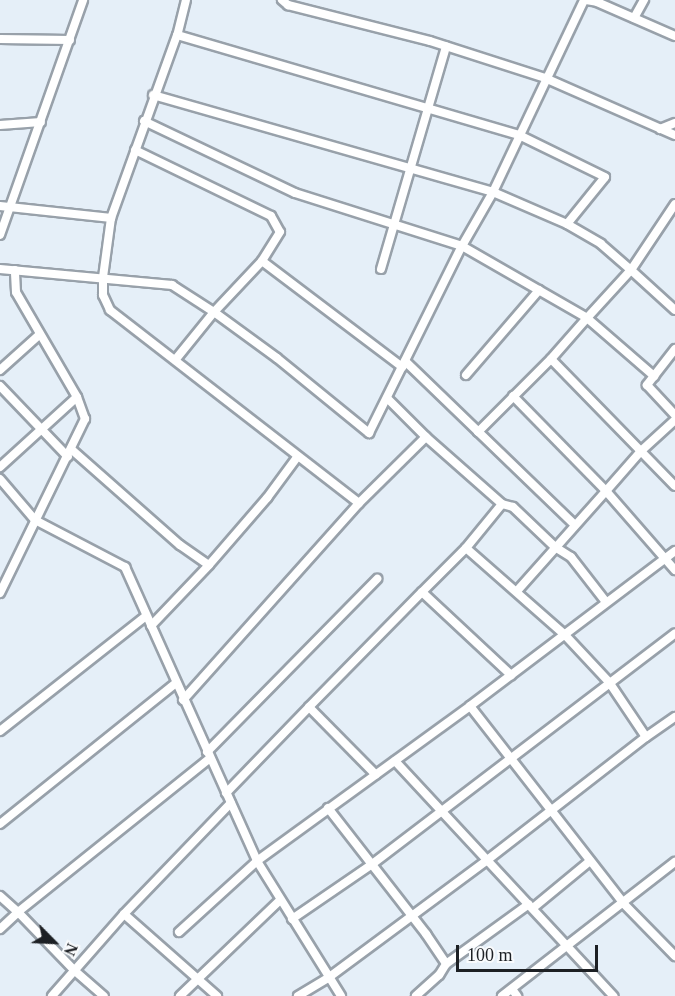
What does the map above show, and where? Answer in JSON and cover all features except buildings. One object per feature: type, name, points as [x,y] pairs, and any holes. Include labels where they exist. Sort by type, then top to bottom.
[{"type":"street","points":[[0,235],[70,40],[82,0]]},
{"type":"street","points":[[186,0],[177,35],[153,95],[111,218],[103,277],[103,295],[110,310],[359,503]]},
{"type":"street","points":[[282,0],[288,5],[446,46],[545,78],[675,135]]},
{"type":"street","points":[[0,269],[172,285],[214,312],[277,358],[369,433],[462,246],[493,192],[545,78],[585,0],[597,2],[675,36]]},
{"type":"street","points":[[634,18],[644,0]]},
{"type":"street","points":[[177,35],[519,135],[605,177],[567,224]]},
{"type":"street","points":[[0,39],[70,40]]},
{"type":"street","points":[[381,269],[446,46]]},
{"type":"street","points":[[153,95],[493,192],[567,224],[601,244],[675,310]]},
{"type":"street","points":[[144,121],[294,193],[462,246],[587,318],[654,376]]},
{"type":"street","points":[[0,125],[41,122]]},
{"type":"street","points":[[660,129],[675,123]]},
{"type":"street","points":[[135,150],[271,216],[280,232],[262,261],[214,312],[176,359]]},
{"type":"street","points":[[478,432],[551,359],[631,270],[675,204]]},
{"type":"street","points":[[0,206],[111,218]]},
{"type":"street","points":[[262,261],[404,364],[575,525]]},
{"type":"street","points":[[0,593],[85,419],[77,397],[16,292],[15,270]]},
{"type":"street","points":[[466,375],[539,290]]},
{"type":"street","points":[[0,370],[39,335]]},
{"type":"street","points":[[675,350],[647,386],[675,415]]},
{"type":"street","points":[[551,359],[675,486]]},
{"type":"street","points":[[0,386],[70,453],[180,545],[209,565]]},
{"type":"street","points":[[513,396],[606,491],[675,570]]},
{"type":"street","points":[[0,468],[77,397]]},
{"type":"street","points":[[387,398],[426,437],[502,504],[513,507],[555,547],[571,557],[606,602]]},
{"type":"street","points":[[517,591],[641,451],[675,420]]},
{"type":"street","points":[[183,699],[359,503],[426,437]]},
{"type":"street","points":[[151,626],[209,565],[267,498],[298,456]]},
{"type":"street","points":[[0,479],[35,520],[125,567],[256,861],[340,996]]},
{"type":"street","points":[[226,793],[466,548],[502,504]]},
{"type":"street","points":[[466,548],[565,635],[609,682],[646,737]]},
{"type":"street","points":[[179,932],[256,861],[376,776],[675,551]]},
{"type":"street","points":[[0,929],[209,755],[377,579]]},
{"type":"street","points":[[422,592],[511,675]]},
{"type":"street","points":[[0,731],[146,616]]},
{"type":"street","points":[[292,919],[371,865],[675,633]]},
{"type":"street","points":[[0,824],[176,683]]},
{"type":"street","points":[[470,706],[624,904],[675,956]]},
{"type":"street","points":[[309,707],[376,776]]},
{"type":"street","points":[[298,996],[328,978],[552,812],[646,737],[675,717]]},
{"type":"street","points":[[395,761],[613,996]]},
{"type":"street","points":[[52,996],[124,914],[231,803]]},
{"type":"street","points":[[328,808],[446,964]]},
{"type":"street","points":[[416,996],[439,975],[446,964],[531,906],[590,861]]},
{"type":"street","points":[[502,996],[515,992],[566,946],[674,865]]},
{"type":"street","points":[[0,897],[18,912],[75,971],[104,996]]},
{"type":"street","points":[[180,996],[200,980],[280,900]]},
{"type":"street","points":[[124,914],[217,996]]}]
